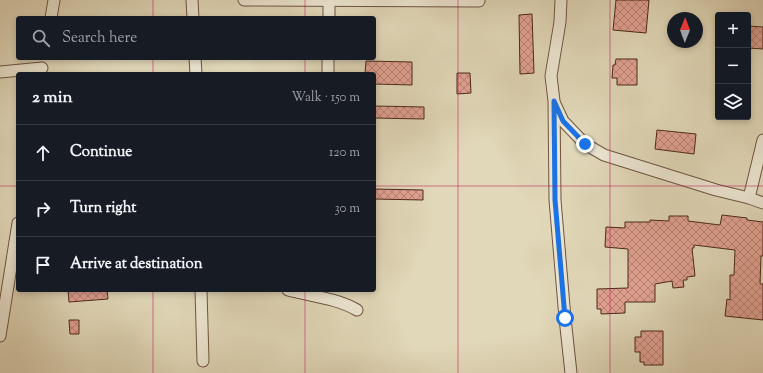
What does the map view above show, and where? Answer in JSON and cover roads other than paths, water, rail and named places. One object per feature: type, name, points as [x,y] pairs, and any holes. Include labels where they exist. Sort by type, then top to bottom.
[{"type":"street","points":[[51,16],[54,0]]},
{"type":"street","points":[[192,0],[193,16]]},
{"type":"street","points":[[244,0],[479,2]]},
{"type":"street","points":[[329,0],[329,16]]},
{"type":"street","points":[[561,0],[560,22],[551,76],[554,101],[555,200],[571,373]]},
{"type":"street","points":[[195,60],[196,72]]},
{"type":"street","points":[[328,60],[328,72]]},
{"type":"street","points":[[0,72],[43,67]]},
{"type":"street","points":[[554,101],[563,121],[585,144],[604,155],[763,203]]},
{"type":"street","points":[[749,198],[763,140]]},
{"type":"street","points":[[0,336],[16,236]]},
{"type":"street","points":[[201,292],[203,361]]},
{"type":"street","points":[[295,292],[306,295],[326,294],[357,310]]}]
